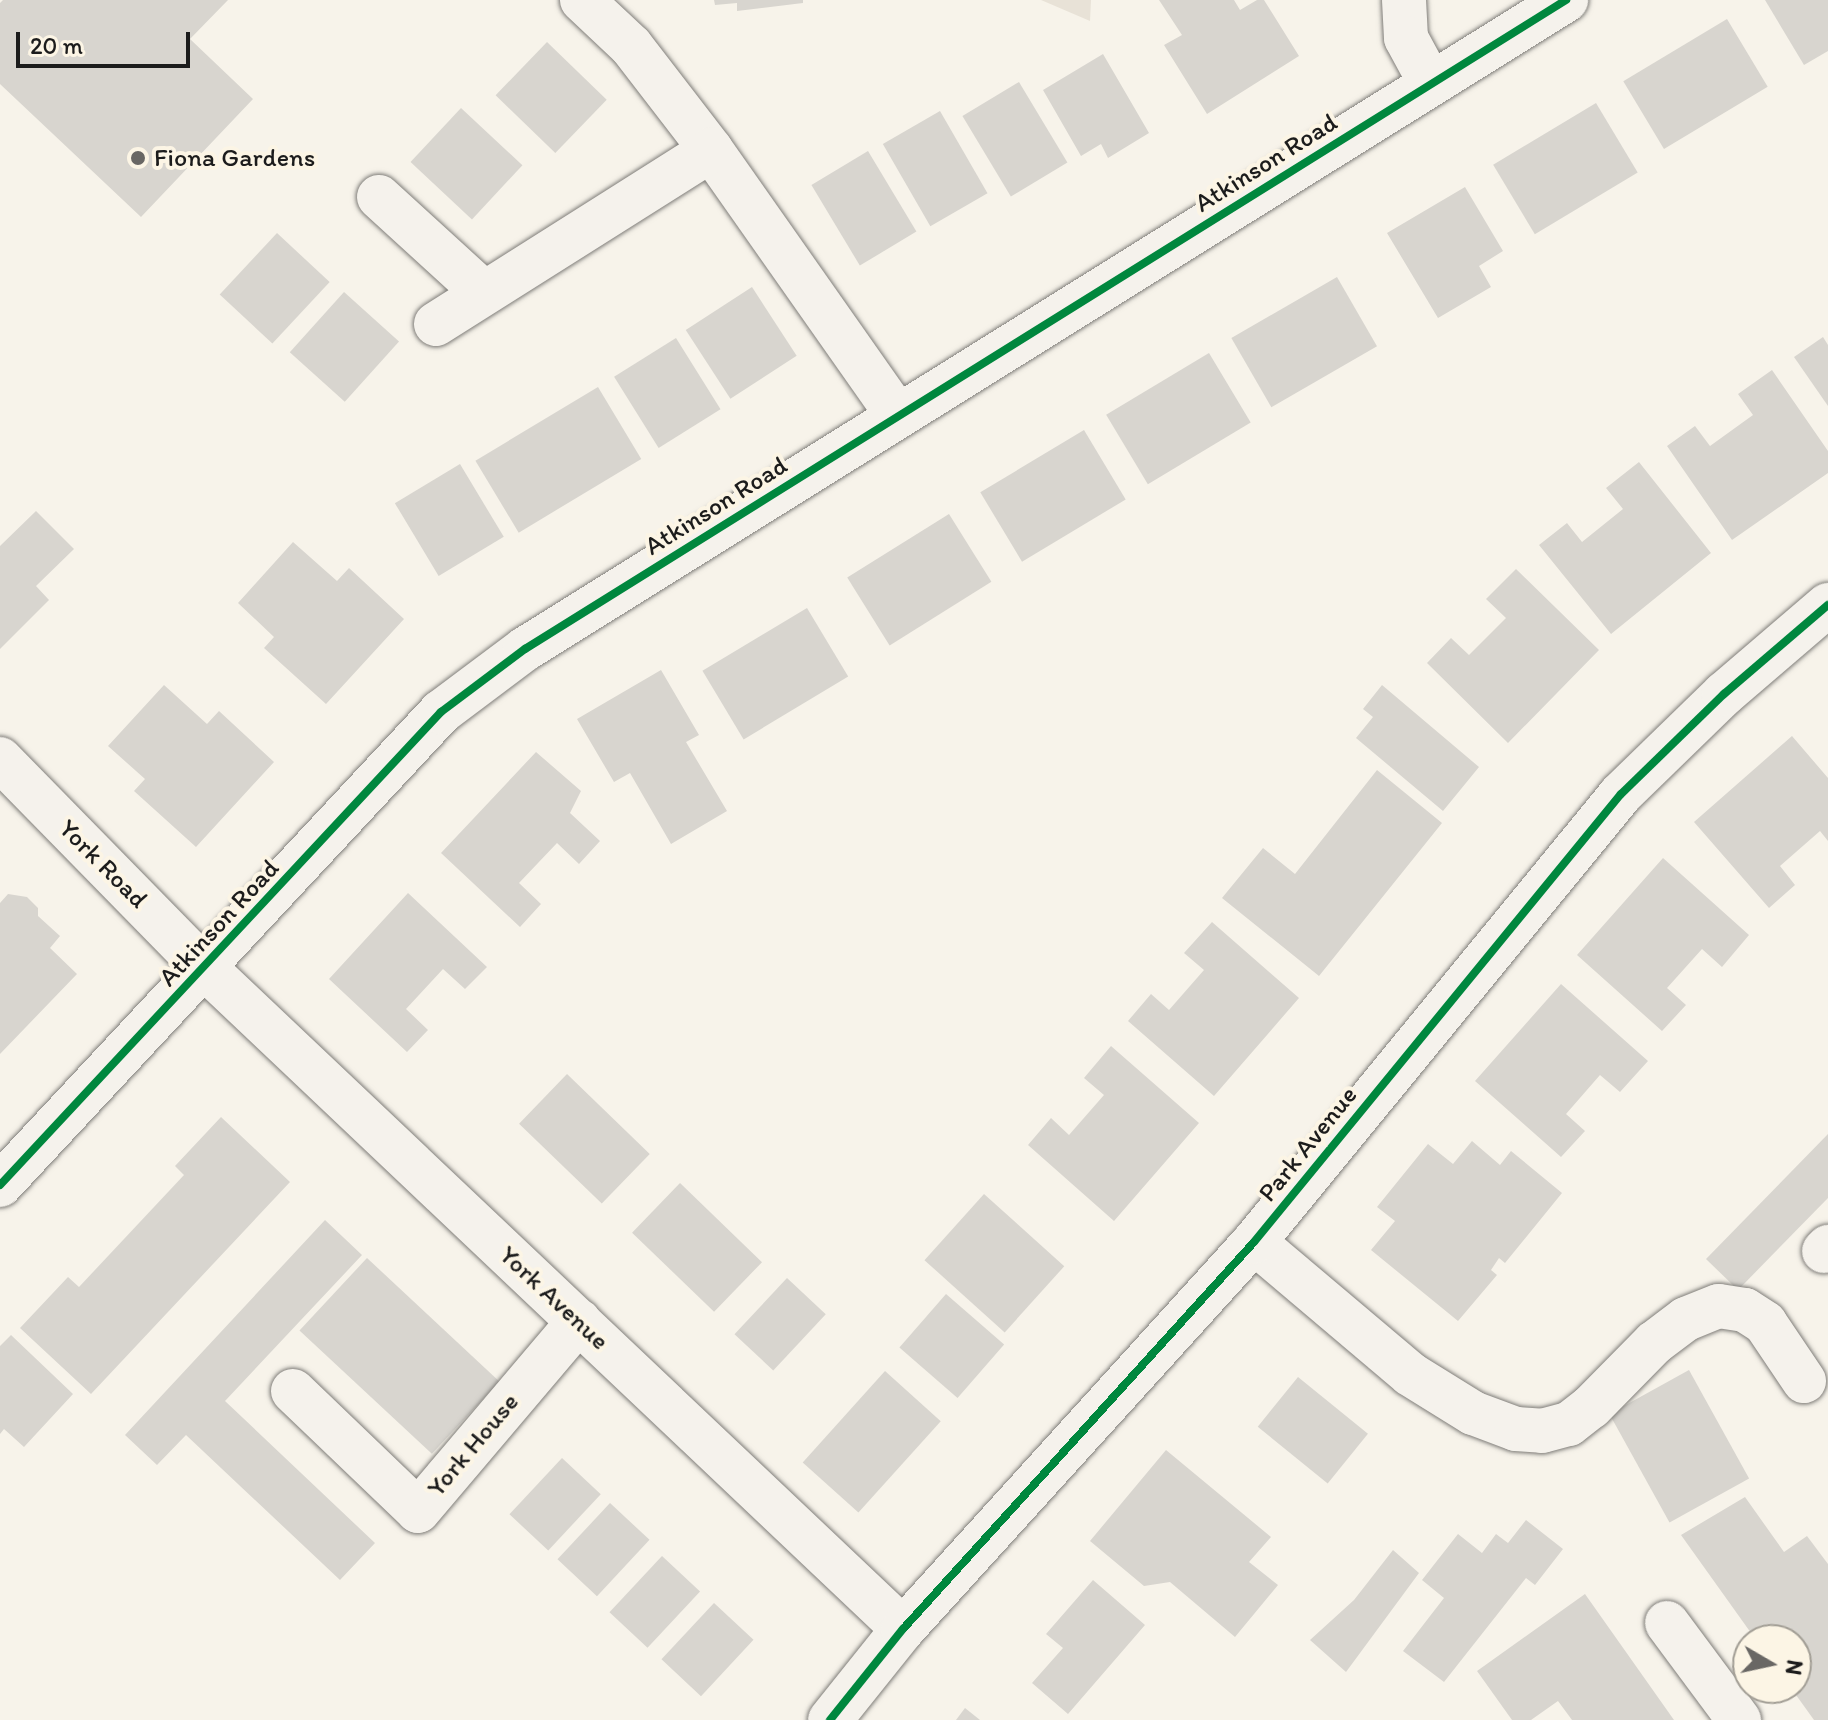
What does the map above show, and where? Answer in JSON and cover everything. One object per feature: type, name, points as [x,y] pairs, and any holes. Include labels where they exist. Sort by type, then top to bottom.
[{"type":"street","points":[[582,0],[631,46],[711,150],[898,416]]},
{"type":"street","points":[[1404,0],[1406,38],[1431,84]]},
{"type":"street","name":"Atkinson Road","points":[[0,1185],[441,712],[525,649],[1566,0]]},
{"type":"street","points":[[436,324],[711,150]]},
{"type":"street","points":[[379,197],[484,293]]},
{"type":"street","name":"Park Avenue","points":[[830,1720],[903,1629],[1254,1242],[1621,794],[1724,694],[1828,605]]},
{"type":"street","name":"York Road","points":[[0,759],[205,968]]},
{"type":"street","name":"York Avenue","points":[[205,968],[903,1629]]},
{"type":"street","points":[[1254,1242],[1410,1374],[1473,1413],[1516,1429],[1542,1431],[1569,1424],[1591,1407],[1654,1343],[1686,1319],[1719,1306],[1745,1310],[1765,1323],[1804,1381]]},
{"type":"street","name":"York House","points":[[293,1391],[418,1511],[579,1321]]},
{"type":"street","points":[[1667,1623],[1739,1720]]},
{"type":"shaded area","points":[[1041,0],[1091,0],[1090,21]]},
{"type":"building","name":"Fiona Gardens","points":[[3,0],[228,0],[190,39],[253,99],[141,217],[0,84],[0,3]]},
{"type":"building","points":[[714,0],[803,0],[803,3],[737,11],[737,3],[715,5]]},
{"type":"building","points":[[1159,0],[1234,0],[1240,10],[1257,0],[1264,0],[1299,56],[1207,114],[1164,45],[1182,35]]},
{"type":"building","points":[[1765,0],[1828,0],[1828,51],[1804,65]]},
{"type":"building","points":[[1727,19],[1768,87],[1664,149],[1623,81]]},
{"type":"building","points":[[547,42],[607,100],[555,153],[496,95]]},
{"type":"building","points":[[1103,54],[1149,133],[1108,158],[1101,144],[1081,156],[1043,90]]},
{"type":"building","points":[[1019,82],[1067,163],[1011,197],[962,116]]},
{"type":"building","points":[[1596,103],[1638,172],[1535,234],[1493,165]]},
{"type":"building","points":[[461,108],[522,165],[472,219],[411,162]]},
{"type":"building","points":[[940,111],[988,193],[930,226],[883,144]]},
{"type":"building","points":[[868,151],[916,232],[860,266],[811,185]]},
{"type":"building","points":[[1465,187],[1503,251],[1479,266],[1491,287],[1438,318],[1387,233]]},
{"type":"building","points":[[277,233],[330,282],[272,344],[220,294]]},
{"type":"building","points":[[1337,277],[1377,346],[1271,407],[1231,338]]},
{"type":"building","points":[[752,287],[797,356],[730,399],[686,330]]},
{"type":"building","points":[[344,292],[399,342],[345,402],[290,352]]},
{"type":"building","points":[[1823,337],[1828,345],[1828,406],[1794,357]]},
{"type":"building","points":[[676,338],[721,409],[659,448],[614,377]]},
{"type":"building","points":[[1209,353],[1251,422],[1148,484],[1106,415]]},
{"type":"building","points":[[1772,370],[1828,451],[1828,473],[1732,540],[1667,446],[1695,426],[1710,446],[1753,415],[1738,394]]},
{"type":"building","points":[[598,387],[641,459],[519,533],[475,461]]},
{"type":"building","points":[[1084,430],[1126,499],[1022,562],[980,492]]},
{"type":"building","points":[[1639,462],[1711,553],[1611,634],[1539,545],[1567,523],[1582,542],[1623,509],[1606,488]]},
{"type":"building","points":[[460,464],[504,537],[439,576],[395,503]]},
{"type":"building","points":[[36,511],[74,549],[36,586],[49,600],[0,649],[0,546]]},
{"type":"building","points":[[949,514],[991,582],[890,645],[847,578]]},
{"type":"building","points":[[293,542],[337,581],[349,568],[404,619],[326,704],[264,648],[274,637],[238,603]]},
{"type":"building","points":[[1516,569],[1599,650],[1508,743],[1427,663],[1451,638],[1469,655],[1506,618],[1486,599]]},
{"type":"building","points":[[807,608],[848,677],[744,739],[702,671]]},
{"type":"building","points":[[661,670],[699,735],[686,742],[727,811],[671,844],[630,773],[614,782],[577,719]]},
{"type":"building","points":[[164,685],[207,724],[219,711],[274,762],[196,847],[134,791],[145,779],[108,746]]},
{"type":"building","points":[[1382,685],[1479,767],[1443,811],[1356,738],[1373,717],[1363,709]]},
{"type":"building","points":[[1792,736],[1828,778],[1828,841],[1820,831],[1780,866],[1795,885],[1769,908],[1694,822]]},
{"type":"building","points":[[536,752],[581,791],[570,813],[600,841],[579,864],[557,843],[519,883],[541,904],[520,927],[441,853]]},
{"type":"building","points":[[1377,770],[1442,823],[1319,976],[1222,898],[1263,848],[1295,874]]},
{"type":"building","points":[[1663,858],[1749,935],[1722,967],[1702,949],[1667,988],[1686,1005],[1662,1031],[1577,955]]},
{"type":"building","points":[[408,893],[487,967],[465,989],[443,969],[406,1009],[428,1030],[407,1052],[329,979]]},
{"type":"building","points":[[8,894],[27,897],[38,908],[38,916],[60,936],[50,948],[77,974],[0,1054],[0,903]]},
{"type":"building","points":[[1212,922],[1299,998],[1214,1096],[1128,1021],[1151,994],[1169,1010],[1204,970],[1184,953]]},
{"type":"building","points":[[1561,984],[1648,1061],[1620,1092],[1600,1075],[1566,1114],[1585,1131],[1561,1157],[1475,1081]]},
{"type":"building","points":[[1111,1046],[1199,1123],[1114,1221],[1028,1145],[1051,1118],[1069,1135],[1104,1095],[1084,1078]]},
{"type":"building","points":[[567,1074],[650,1154],[602,1204],[519,1124]]},
{"type":"building","points":[[221,1117],[290,1182],[91,1394],[20,1328],[68,1277],[79,1287],[184,1175],[175,1166]]},
{"type":"building","points":[[1828,1134],[1828,1198],[1738,1290],[1706,1259]]},
{"type":"building","points":[[1472,1141],[1500,1165],[1511,1151],[1562,1193],[1505,1263],[1499,1258],[1491,1270],[1497,1275],[1458,1321],[1371,1250],[1395,1221],[1377,1207],[1428,1144],[1453,1164]]},
{"type":"building","points":[[680,1183],[762,1262],[714,1312],[632,1233]]},
{"type":"building","points":[[984,1194],[1064,1266],[1005,1332],[924,1260]]},
{"type":"building","points":[[325,1220],[362,1255],[225,1401],[375,1543],[340,1580],[186,1435],[157,1465],[125,1435]]},
{"type":"building","points":[[367,1258],[499,1381],[432,1454],[299,1330]]},
{"type":"building","points":[[787,1278],[826,1314],[773,1370],[734,1334]]},
{"type":"building","points":[[946,1294],[1004,1345],[958,1398],[899,1348]]},
{"type":"building","points":[[11,1335],[73,1394],[24,1447],[4,1429],[0,1434],[0,1346]]},
{"type":"building","points":[[1689,1370],[1749,1478],[1670,1523],[1609,1414]]},
{"type":"building","points":[[885,1371],[941,1421],[858,1513],[803,1462]]},
{"type":"building","points":[[1298,1377],[1368,1434],[1328,1483],[1258,1427]]},
{"type":"building","points":[[1166,1450],[1271,1537],[1249,1562],[1278,1585],[1235,1637],[1170,1582],[1144,1586],[1090,1541]]},
{"type":"building","points":[[562,1458],[601,1494],[548,1550],[509,1514]]},
{"type":"building","points":[[1745,1497],[1784,1552],[1807,1536],[1828,1564],[1828,1720],[1814,1720],[1802,1704],[1812,1704],[1812,1624],[1745,1624],[1681,1535]]},
{"type":"building","points":[[610,1503],[649,1540],[597,1596],[557,1559]]},
{"type":"building","points":[[1526,1520],[1563,1549],[1535,1585],[1526,1578],[1444,1682],[1403,1651],[1444,1598],[1422,1580],[1458,1534],[1482,1553],[1496,1534],[1508,1543]]},
{"type":"building","points":[[1393,1550],[1419,1573],[1346,1672],[1310,1640],[1354,1600]]},
{"type":"building","points":[[662,1556],[700,1591],[648,1648],[609,1612]]},
{"type":"building","points":[[1093,1580],[1145,1625],[1068,1714],[1032,1683],[1063,1648],[1046,1634]]},
{"type":"building","points":[[1585,1594],[1674,1720],[1572,1720],[1558,1701],[1531,1720],[1512,1720],[1477,1671]]},
{"type":"building","points":[[714,1603],[753,1640],[701,1696],[661,1659]]},
{"type":"building","points":[[965,1708],[980,1720],[956,1720]]},
{"type":"cycle path","points":[[0,1185],[441,712],[525,649],[1566,0]]},
{"type":"cycle path","points":[[830,1720],[903,1629],[1254,1242],[1621,794],[1724,694],[1828,605]]},
{"type":"place","name":"Fiona Gardens","points":[[138,158]]}]
